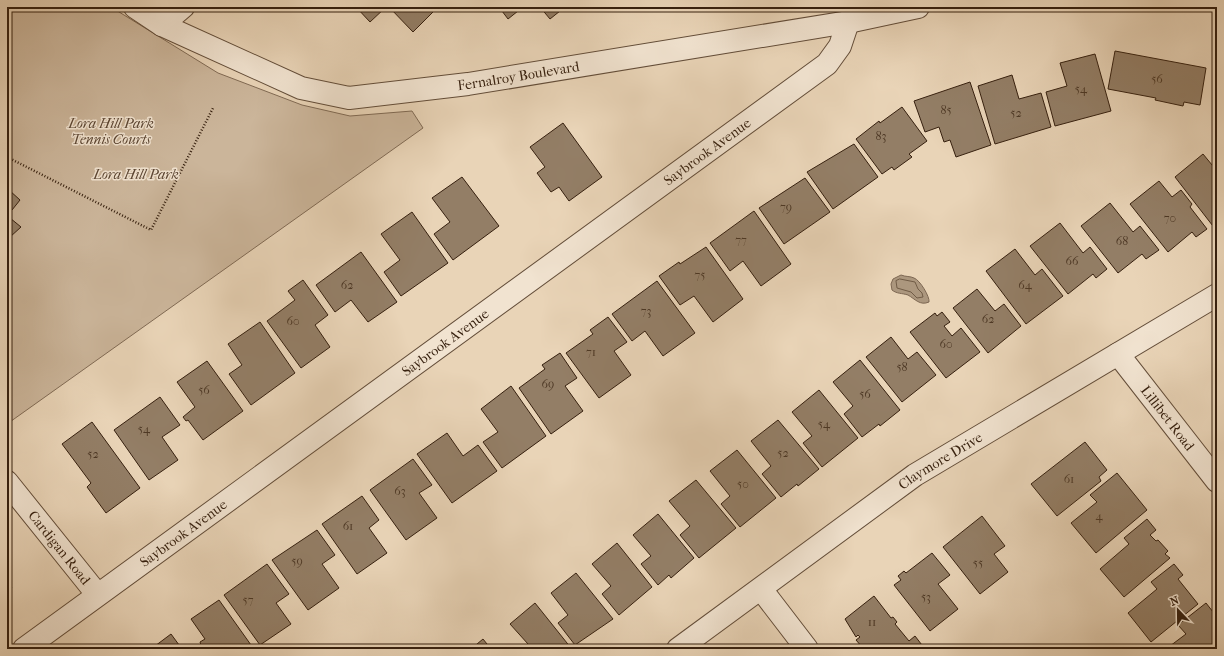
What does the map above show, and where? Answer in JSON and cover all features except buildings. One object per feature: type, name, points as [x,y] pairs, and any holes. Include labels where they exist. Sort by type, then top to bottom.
[{"type":"street","name":"Fernalroy Boulevard","points":[[135,7],[162,25],[301,88],[349,98],[468,84],[848,22],[911,8]]},
{"type":"street","points":[[162,25],[183,7]]},
{"type":"street","name":"Saybrook Avenue","points":[[24,649],[97,594],[827,64],[840,46],[848,22]]},
{"type":"street","name":"Claymore Drive","points":[[678,649],[915,475],[1217,295]]},
{"type":"street","name":"Lillibet Road","points":[[1118,354],[1217,481]]},
{"type":"street","name":"Cardigan Road","points":[[7,482],[97,594]]},
{"type":"street","points":[[761,589],[807,649]]},
{"type":"path","points":[[7,157],[151,230],[214,108]]},
{"type":"green space","name":"Lora Hill Park","points":[[7,7],[111,7],[218,73],[302,105],[350,116],[412,111],[423,128],[7,424]]},
{"type":"water","points":[[901,275],[916,279],[922,285],[929,302],[920,303],[908,295],[892,290],[891,284],[893,279]]},
{"type":"park label","name":"Lora Hill Park Tennis Courts","points":[[111,132]]}]
